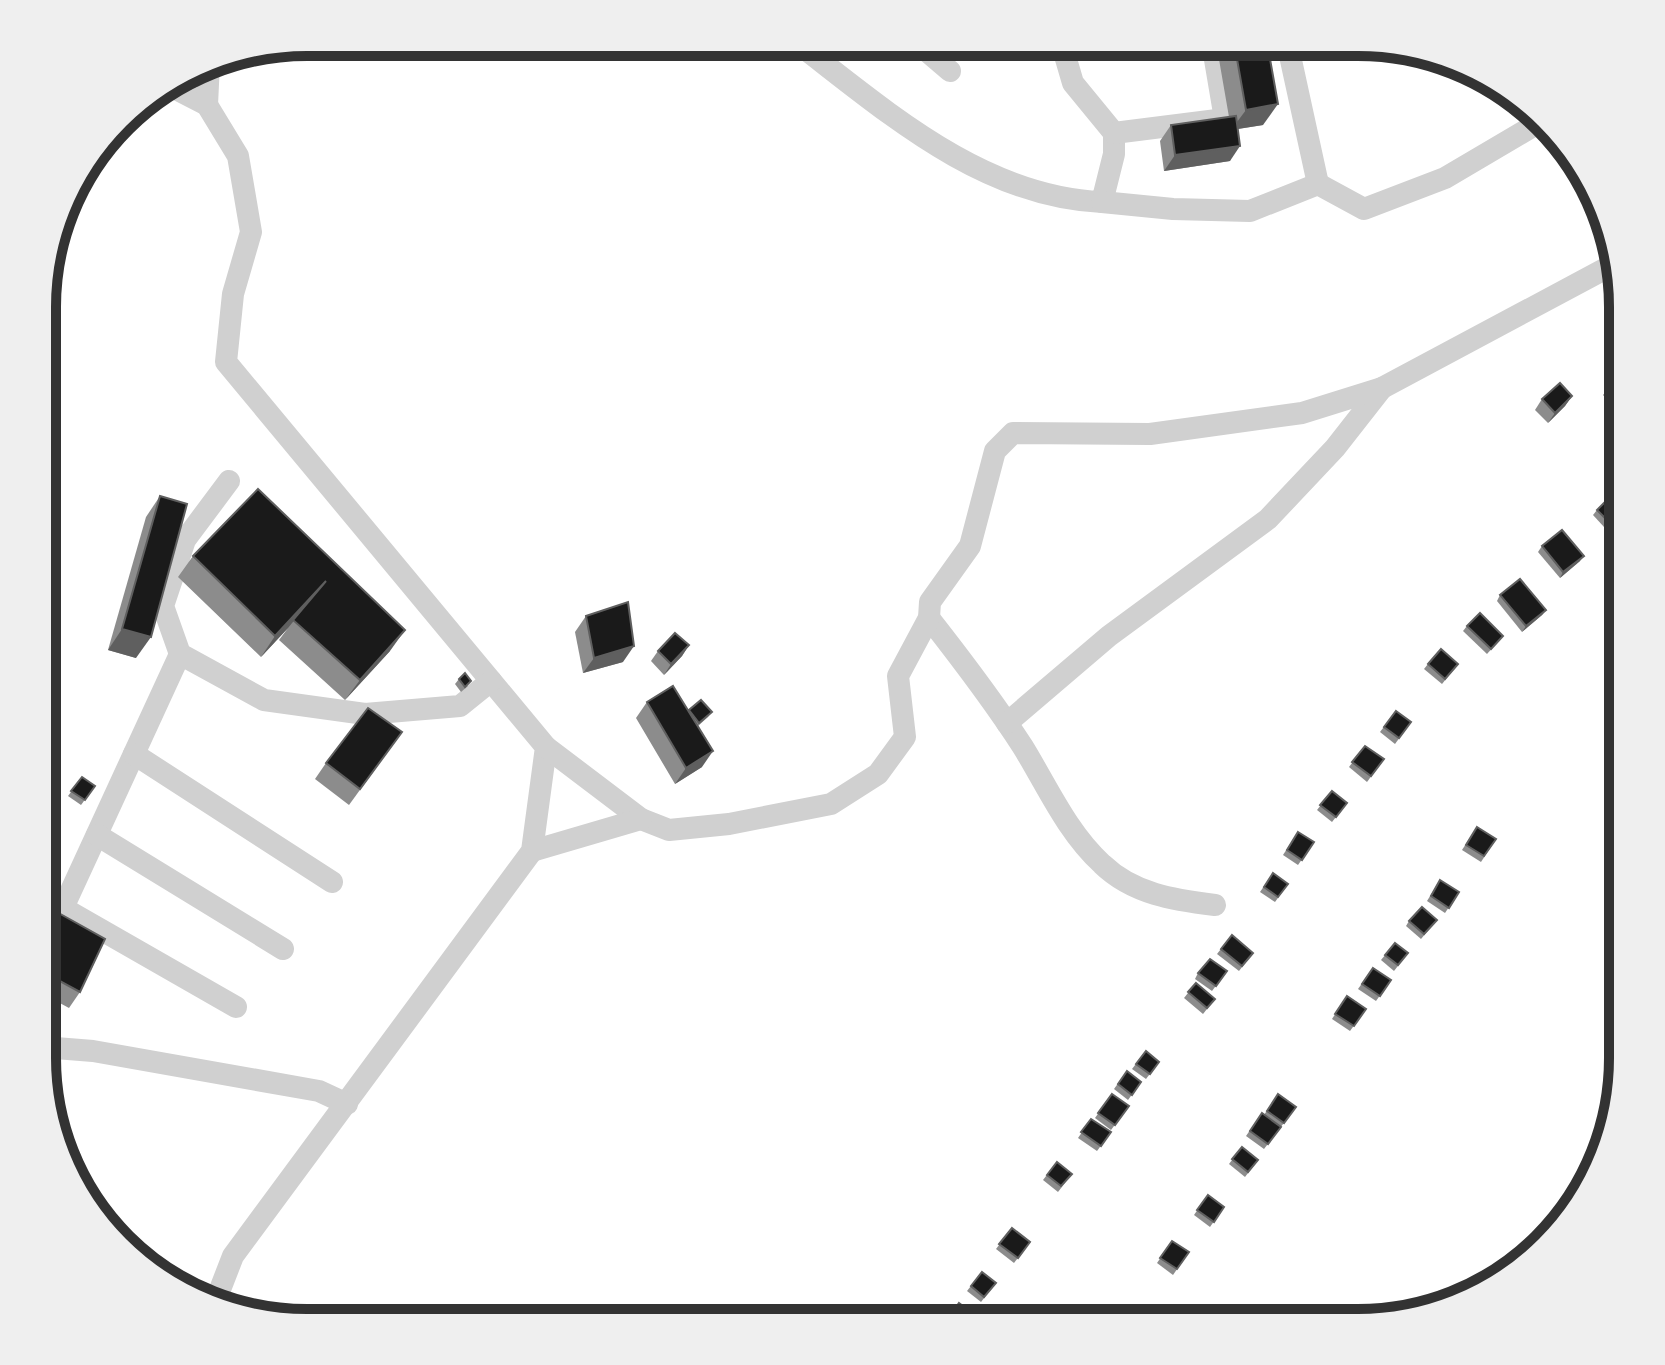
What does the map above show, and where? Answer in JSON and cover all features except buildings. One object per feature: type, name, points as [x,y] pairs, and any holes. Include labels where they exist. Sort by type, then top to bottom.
[{"type":"street","points":[[816,56],[952,156],[1015,185],[1076,201],[1173,209],[1250,211],[1318,184]]},
{"type":"street","points":[[933,57],[950,71]]},
{"type":"street","points":[[1065,57],[1073,83],[1114,133],[1114,154],[1102,202]]},
{"type":"street","points":[[1114,133],[1225,119],[1215,57]]},
{"type":"street","points":[[1290,57],[1318,184],[1364,209],[1445,178],[1533,126]]},
{"type":"street","points":[[207,105],[208,76]]},
{"type":"street","points":[[179,91],[207,105],[238,156],[251,232],[233,294],[226,362],[546,747],[641,819],[669,830],[729,824],[831,804],[878,774],[905,737],[898,676],[929,618],[930,602],[970,546],[995,451],[1013,433],[1150,434],[1302,413],[1382,388],[1606,268]]},
{"type":"street","points":[[1007,723],[1109,636],[1268,519],[1335,448],[1382,388]]},
{"type":"street","points":[[229,481],[185,540],[163,606],[180,654],[264,700],[365,714],[460,706],[491,681]]},
{"type":"street","points":[[929,618],[1007,723],[1068,823],[1102,865],[1141,890],[1170,900],[1215,905]]},
{"type":"street","points":[[180,654],[63,908],[236,1007]]},
{"type":"street","points":[[219,1293],[233,1256],[532,851],[546,747]]},
{"type":"street","points":[[134,754],[332,882]]},
{"type":"street","points":[[532,851],[641,819]]},
{"type":"street","points":[[97,835],[283,949]]},
{"type":"street","points":[[57,1048],[93,1051],[319,1091],[347,1104]]}]
